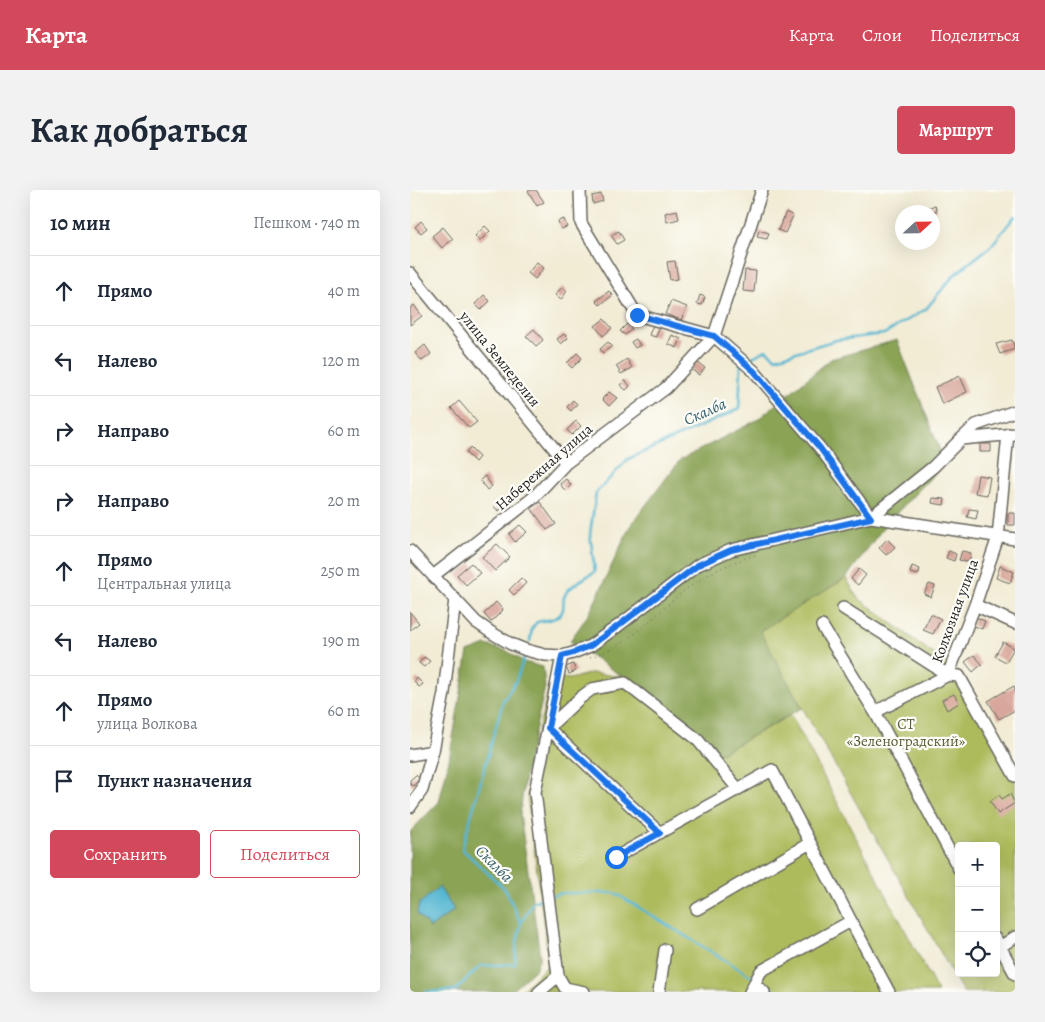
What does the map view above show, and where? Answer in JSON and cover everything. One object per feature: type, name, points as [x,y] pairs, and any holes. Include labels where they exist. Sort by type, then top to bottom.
[{"type":"street","points":[[580,190],[581,223],[637,315],[714,336],[736,355],[754,371],[820,448],[871,518]]},
{"type":"street","points":[[714,336],[762,190]]},
{"type":"street","name":"улица Земледелия","points":[[410,273],[566,463]]},
{"type":"street","name":"Набережная улица","points":[[434,576],[534,497],[566,463],[666,388],[714,336]]},
{"type":"street","points":[[871,518],[934,467],[976,425],[1015,411]]},
{"type":"street","points":[[961,439],[1012,434]]},
{"type":"street","name":"Колхозная улица","points":[[1012,434],[998,537],[975,605],[948,675],[958,676],[1015,776]]},
{"type":"street","points":[[410,551],[476,622],[511,644],[526,650],[544,655],[562,656],[590,646],[698,565],[731,550],[871,518],[1015,540]]},
{"type":"street","points":[[410,807],[422,790],[434,751],[444,692],[455,599]]},
{"type":"street","points":[[975,605],[1015,623]]},
{"type":"street","points":[[844,608],[948,675]]},
{"type":"street","points":[[822,626],[875,712],[955,862]]},
{"type":"street","points":[[562,656],[535,792],[558,976],[565,988],[584,992]]},
{"type":"street","points":[[875,712],[948,675]]},
{"type":"street","points":[[548,728],[592,689],[625,683],[697,738],[738,789]]},
{"type":"street","points":[[548,728],[660,833]]},
{"type":"street","points":[[410,755],[434,751]]},
{"type":"street","points":[[616,857],[772,770],[889,992]]},
{"type":"street","points":[[697,909],[810,843]]},
{"type":"street","points":[[764,992],[752,988],[761,971],[851,921]]},
{"type":"street","points":[[1000,942],[1015,937]]},
{"type":"street","points":[[1000,947],[1015,974]]},
{"type":"street","points":[[659,992],[665,950]]},
{"type":"street","points":[[539,992],[558,976]]},
{"type":"path","points":[[584,659],[604,654],[623,643],[688,588],[712,572],[755,555]]},
{"type":"green space","points":[[897,340],[945,463],[885,525],[846,578],[760,631],[802,708],[721,753],[658,701],[570,641],[590,612],[630,526],[680,460],[757,420],[831,359]]},
{"type":"green space","name":"СТ «Зеленоградский»","points":[[846,578],[857,597],[963,676],[1015,771],[1015,992],[963,992],[759,631]]},
{"type":"green space","points":[[486,645],[507,651],[524,662],[543,667],[545,687],[525,775],[520,814],[540,956],[535,970],[510,992],[410,992],[410,832],[439,802],[449,760],[468,652]]},
{"type":"green space","points":[[592,673],[623,677],[658,701],[721,753],[791,715],[938,992],[520,992],[549,964],[527,795],[540,724],[552,677],[570,679]]},
{"type":"water","points":[[439,887],[454,910],[430,928],[417,914],[419,904]]},
{"type":"building","points":[[536,190],[544,202],[537,206],[528,191]]},
{"type":"building","points":[[601,194],[603,201],[593,204],[592,196]]},
{"type":"building","points":[[677,210],[679,219],[667,222],[665,213]]},
{"type":"building","points":[[786,212],[793,216],[785,233],[778,230]]},
{"type":"building","points":[[564,219],[567,227],[561,229],[558,221]]},
{"type":"building","points":[[421,221],[427,228],[421,233],[415,227]]},
{"type":"building","points":[[485,226],[490,231],[480,241],[475,236]]},
{"type":"building","points":[[443,227],[453,239],[442,248],[432,236]]},
{"type":"building","points":[[759,230],[769,233],[767,239],[757,237]]},
{"type":"building","points":[[619,231],[624,240],[617,244],[611,235]]},
{"type":"building","points":[[675,261],[678,279],[670,280],[667,262]]},
{"type":"building","points":[[537,262],[544,268],[535,279],[528,273]]},
{"type":"building","points":[[745,270],[756,271],[754,292],[743,291]]},
{"type":"building","points":[[562,287],[567,291],[561,300],[555,295]]},
{"type":"building","points":[[609,291],[613,295],[600,305],[596,301]]},
{"type":"building","points":[[484,295],[490,301],[481,310],[475,304]]},
{"type":"building","points":[[700,295],[705,297],[702,305],[697,304]]},
{"type":"building","points":[[671,301],[687,307],[681,320],[665,314]]},
{"type":"building","points":[[414,305],[422,316],[410,325],[410,308]]},
{"type":"building","points":[[604,319],[612,328],[603,336],[595,326]]},
{"type":"building","points":[[627,324],[632,329],[625,335],[620,331]]},
{"type":"building","points":[[653,325],[659,328],[656,337],[649,335]]},
{"type":"building","points":[[534,329],[543,340],[536,346],[526,336]]},
{"type":"building","points":[[564,334],[568,338],[561,344],[557,339]]},
{"type":"building","points":[[672,335],[681,339],[677,348],[668,344]]},
{"type":"building","points":[[636,339],[640,345],[635,348],[631,342]]},
{"type":"building","points":[[1012,340],[1015,349],[1000,354],[996,344]]},
{"type":"building","points":[[608,342],[612,346],[603,353],[600,349]]},
{"type":"building","points":[[425,345],[431,354],[422,361],[415,353]]},
{"type":"building","points":[[577,353],[582,358],[572,368],[567,363]]},
{"type":"building","points":[[627,359],[632,368],[621,374],[616,366]]},
{"type":"building","points":[[697,362],[705,368],[699,375],[691,369]]},
{"type":"building","points":[[960,376],[967,392],[942,404],[935,387]]},
{"type":"building","points":[[625,380],[630,386],[626,390],[620,385]]},
{"type":"building","points":[[609,392],[617,398],[609,406],[602,399]]},
{"type":"building","points":[[573,400],[577,404],[571,411],[567,407]]},
{"type":"building","points":[[459,401],[477,422],[469,428],[451,408]]},
{"type":"building","points":[[576,421],[581,426],[572,435],[567,430]]},
{"type":"building","points":[[980,444],[991,444],[991,452],[980,452]]},
{"type":"building","points":[[470,448],[479,457],[475,462],[466,453]]},
{"type":"building","points":[[978,475],[990,477],[987,495],[975,493]]},
{"type":"building","points":[[485,476],[492,486],[487,490],[480,480]]},
{"type":"building","points":[[566,479],[571,485],[565,491],[560,484]]},
{"type":"building","points":[[501,498],[507,503],[499,511],[493,506]]},
{"type":"building","points":[[933,498],[945,499],[944,505],[932,503]]},
{"type":"building","points":[[540,502],[556,524],[547,530],[531,508]]},
{"type":"building","points":[[969,509],[978,510],[976,519],[967,517]]},
{"type":"building","points":[[1008,513],[1015,513],[1015,525],[1008,525]]},
{"type":"building","points":[[520,525],[527,532],[515,542],[509,534]]},
{"type":"building","points":[[887,539],[895,547],[886,555],[879,548]]},
{"type":"building","points":[[497,544],[510,557],[495,571],[482,557]]},
{"type":"building","points":[[949,551],[956,554],[954,561],[946,558]]},
{"type":"building","points":[[962,551],[971,553],[969,562],[959,560]]},
{"type":"building","points":[[471,563],[480,573],[466,585],[457,575]]},
{"type":"building","points":[[912,566],[920,569],[918,575],[910,573]]},
{"type":"building","points":[[1000,566],[1014,572],[1010,583],[996,578]]},
{"type":"building","points":[[859,569],[866,575],[858,585],[851,579]]},
{"type":"building","points":[[521,578],[526,583],[514,595],[509,590]]},
{"type":"building","points":[[929,584],[935,586],[931,597],[924,594]]},
{"type":"building","points":[[496,602],[503,610],[491,622],[484,614]]},
{"type":"building","points":[[410,612],[419,623],[410,630]]},
{"type":"building","points":[[931,614],[941,619],[933,634],[923,630]]},
{"type":"building","points":[[975,617],[985,621],[982,629],[972,625]]},
{"type":"building","points":[[1003,642],[1014,648],[1006,662],[995,656]]},
{"type":"building","points":[[974,655],[982,664],[973,672],[965,662]]},
{"type":"building","points":[[424,657],[430,661],[424,667],[419,663]]},
{"type":"building","points":[[573,664],[576,671],[569,674],[566,667]]},
{"type":"building","points":[[417,678],[423,684],[419,687],[414,682]]},
{"type":"building","points":[[1014,686],[1015,710],[999,719],[988,701]]},
{"type":"building","points":[[954,694],[959,703],[947,710],[942,700]]},
{"type":"building","points":[[416,775],[420,779],[413,786],[410,784],[410,780]]},
{"type":"building","points":[[1010,794],[1015,803],[998,814],[990,801],[999,795],[1002,799]]},
{"type":"waterway","name":"Скалба","points":[[747,360],[766,350],[776,358],[836,340],[884,334],[926,309],[954,275],[991,246],[1015,216]]},
{"type":"waterway","name":"Скалба","points":[[530,641],[532,628],[537,622],[553,619],[562,613],[566,593],[577,583],[595,572],[590,534],[596,493],[628,459],[739,409],[741,364]]},
{"type":"waterway","name":"Скалба","points":[[426,992],[456,990],[480,966],[515,964],[521,923],[505,889],[462,849],[503,701],[516,681],[524,658]]},
{"type":"waterway","points":[[551,896],[562,893],[615,893],[754,978]]},
{"type":"waterway","points":[[521,923],[533,902],[544,898]]},
{"type":"waterway","points":[[759,980],[776,992]]},
{"type":"route","points":[[616,857],[660,833],[548,728],[562,656],[590,646],[698,565],[731,550],[871,518],[820,448],[754,371],[736,355],[714,336],[637,315]]}]
